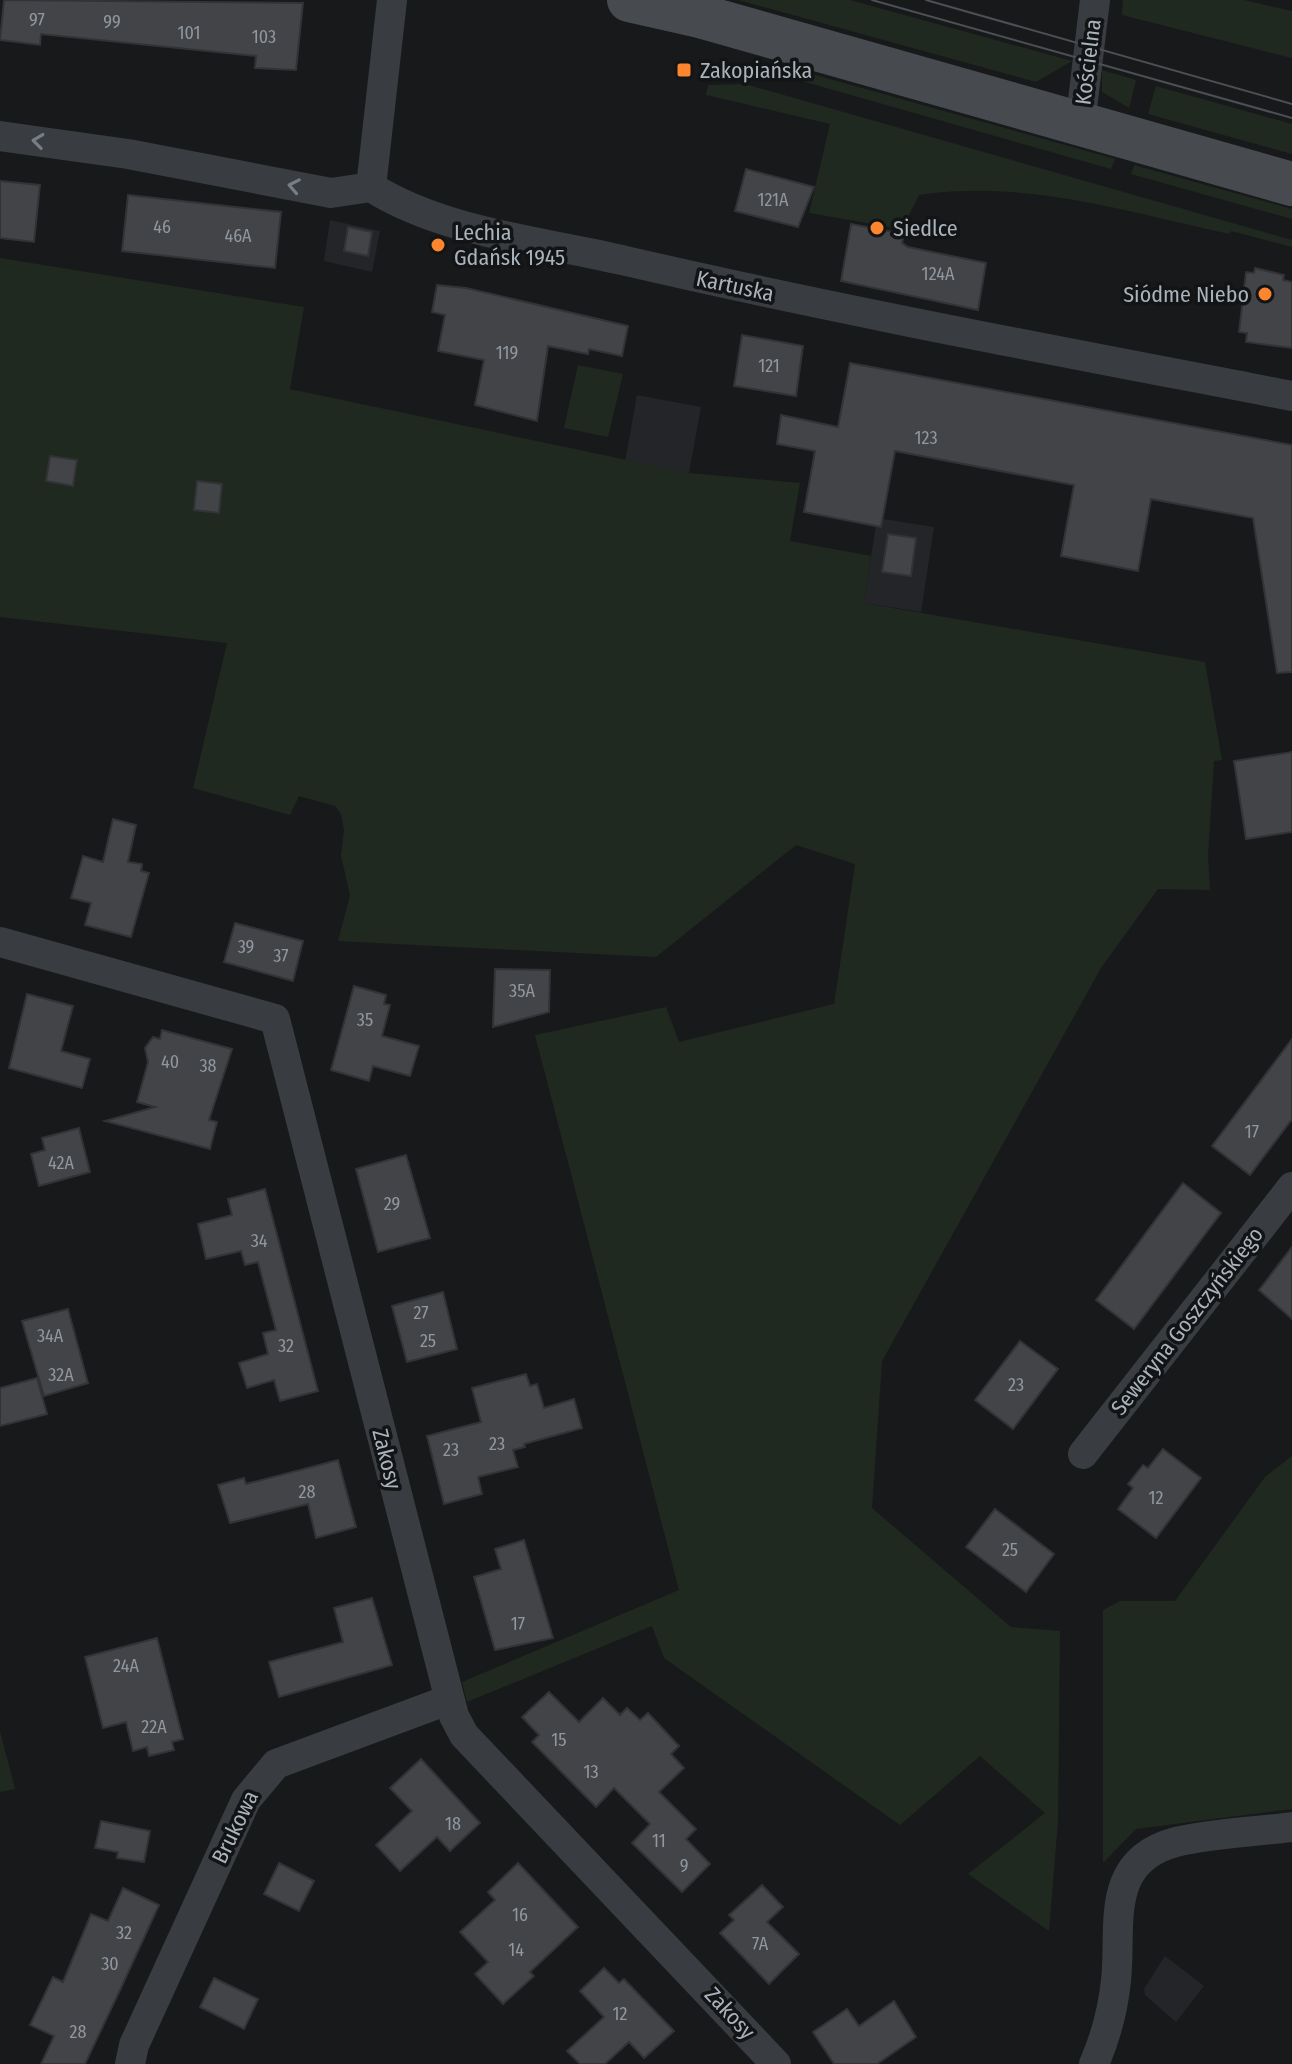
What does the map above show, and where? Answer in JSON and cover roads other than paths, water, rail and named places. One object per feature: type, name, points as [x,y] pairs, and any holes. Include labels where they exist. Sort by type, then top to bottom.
[{"type":"main road","points":[[629,0],[700,16],[1292,184]]},
{"type":"street","points":[[0,136],[128,154],[331,193],[371,187],[392,0]]},
{"type":"street","name":"Kościelna","points":[[1080,125],[1095,0]]},
{"type":"street","name":"Kartuska","points":[[371,187],[401,206],[470,226],[829,306],[1292,396]]},
{"type":"street","name":"Zakosy","points":[[0,942],[275,1019],[448,1700],[464,1735],[776,2064]]},
{"type":"street","name":"Seweryna Goszczyńskiego","points":[[1083,1454],[1292,1187]]},
{"type":"street","name":"Brukowa","points":[[130,2064],[147,2016],[246,1800],[258,1781],[276,1764],[448,1700]]},
{"type":"street","points":[[1094,2064],[1113,2003],[1117,1905],[1130,1876],[1152,1852],[1173,1843],[1292,1827]]},
{"type":"tram line","points":[[872,0],[1292,118]]},
{"type":"tram line","points":[[926,0],[1292,104]]},
{"type":"place","name":"Zakopiańska","points":[[684,70]]},
{"type":"place","name":"Siedlce","points":[[877,228]]},
{"type":"place","name":"Lechia Gdańsk 1945","points":[[438,245]]},
{"type":"place","name":"Siódme Niebo","points":[[1265,294]]}]
